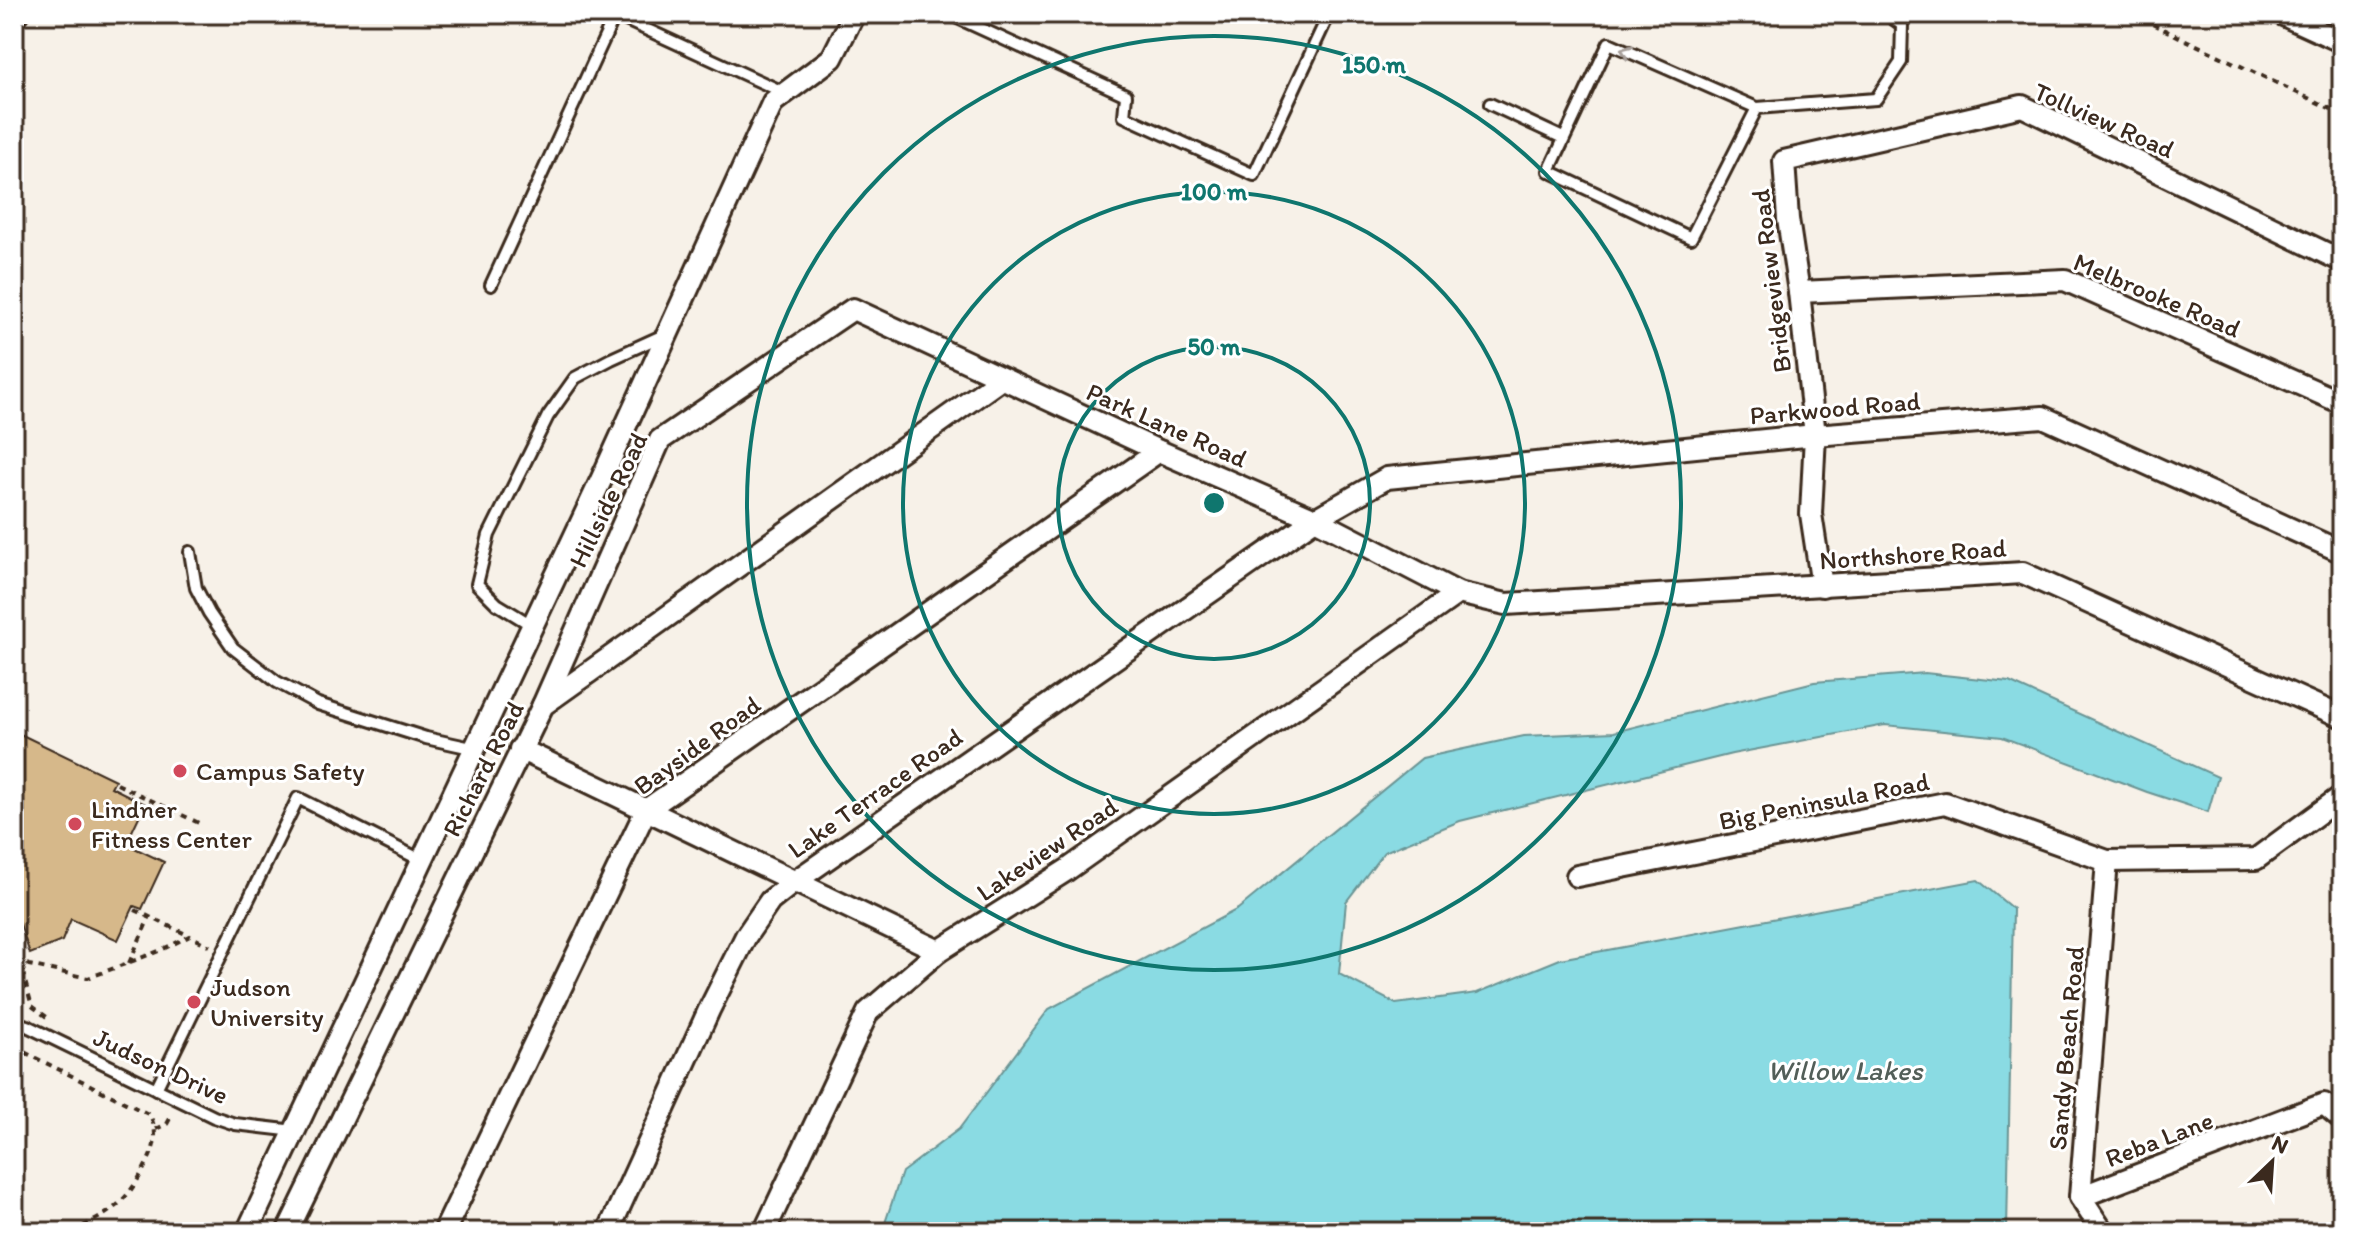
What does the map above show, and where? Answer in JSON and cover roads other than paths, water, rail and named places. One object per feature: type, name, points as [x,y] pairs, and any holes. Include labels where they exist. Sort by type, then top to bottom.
[{"type":"street","points":[[247,1232],[476,749],[773,102],[832,58],[854,14]]},
{"type":"street","points":[[2281,14],[2342,42]]},
{"type":"street","name":"Tollview Road","points":[[1784,161],[2022,106],[2342,261]]},
{"type":"street","name":"Bridgeview Road","points":[[1784,161],[1788,219],[1815,435],[1811,514],[1822,586]]},
{"type":"street","name":"Melbrooke Road","points":[[1799,292],[2065,280],[2342,403]]},
{"type":"street","name":"Park Lane Road","points":[[853,309],[1159,451],[1315,519],[1458,593]]},
{"type":"street","name":"Hillside Road","points":[[543,705],[660,440],[853,309]]},
{"type":"street","name":"Richard Road","points":[[287,1232],[543,705],[1001,379]]},
{"type":"street","name":"Parkwood Road","points":[[1315,519],[1387,478],[1815,435],[2043,417],[2342,552]]},
{"type":"street","name":"Bayside Road","points":[[444,1232],[646,810],[1159,451]]},
{"type":"street","name":"Lake Terrace Road","points":[[608,1232],[709,1010],[746,936],[770,901],[1315,519]]},
{"type":"street","name":"Northshore Road","points":[[1458,593],[1506,604],[2023,573],[2342,717]]},
{"type":"street","name":"Lakeview Road","points":[[764,1232],[868,1012],[939,951],[1067,870],[1458,593]]},
{"type":"street","points":[[520,749],[939,951]]},
{"type":"street","name":"Big Peninsula Road","points":[[1577,876],[1945,803],[2107,861],[2256,859],[2342,796]]},
{"type":"street","name":"Sandy Beach Road","points":[[2080,1197],[2107,861]]},
{"type":"street","name":"Reba Lane","points":[[2080,1197],[2324,1104],[2342,1119]]},
{"type":"street","points":[[2080,1197],[2103,1232]]},
{"type":"lane","points":[[949,14],[973,19],[1126,95],[1124,116],[1254,175],[1329,14]]},
{"type":"lane","points":[[1757,108],[1691,238],[1549,171],[1609,43],[1757,108],[1876,99],[1901,62],[1902,25],[1887,14]]},
{"type":"lane","points":[[491,285],[615,15],[785,93]]},
{"type":"lane","points":[[1490,104],[1563,138]]},
{"type":"lane","points":[[533,626],[497,604],[477,584],[489,535],[548,416],[575,378],[668,333]]},
{"type":"lane","points":[[190,552],[196,588],[209,613],[233,648],[277,682],[318,704],[426,738],[476,749]]},
{"type":"lane","points":[[156,1089],[298,798],[423,861]]},
{"type":"lane","name":"Judson Drive","points":[[14,1022],[224,1121],[295,1131]]},
{"type":"water","name":"Willow Lakes","points":[[1925,673],[2009,682],[2218,777],[2208,812],[2002,737],[1885,725],[1732,754],[1460,821],[1384,852],[1346,902],[1339,974],[1396,1004],[1477,993],[1560,959],[1978,880],[2013,909],[2007,1232],[882,1232],[902,1172],[959,1129],[1049,1009],[1238,909],[1422,758],[1524,736],[1614,732],[1814,682]]},
{"type":"place","name":"Campus Safety","points":[[180,771]]},
{"type":"place","name":"Lindner Fitness Center","points":[[75,824]]},
{"type":"place","name":"Judson University","points":[[194,1002]]}]
